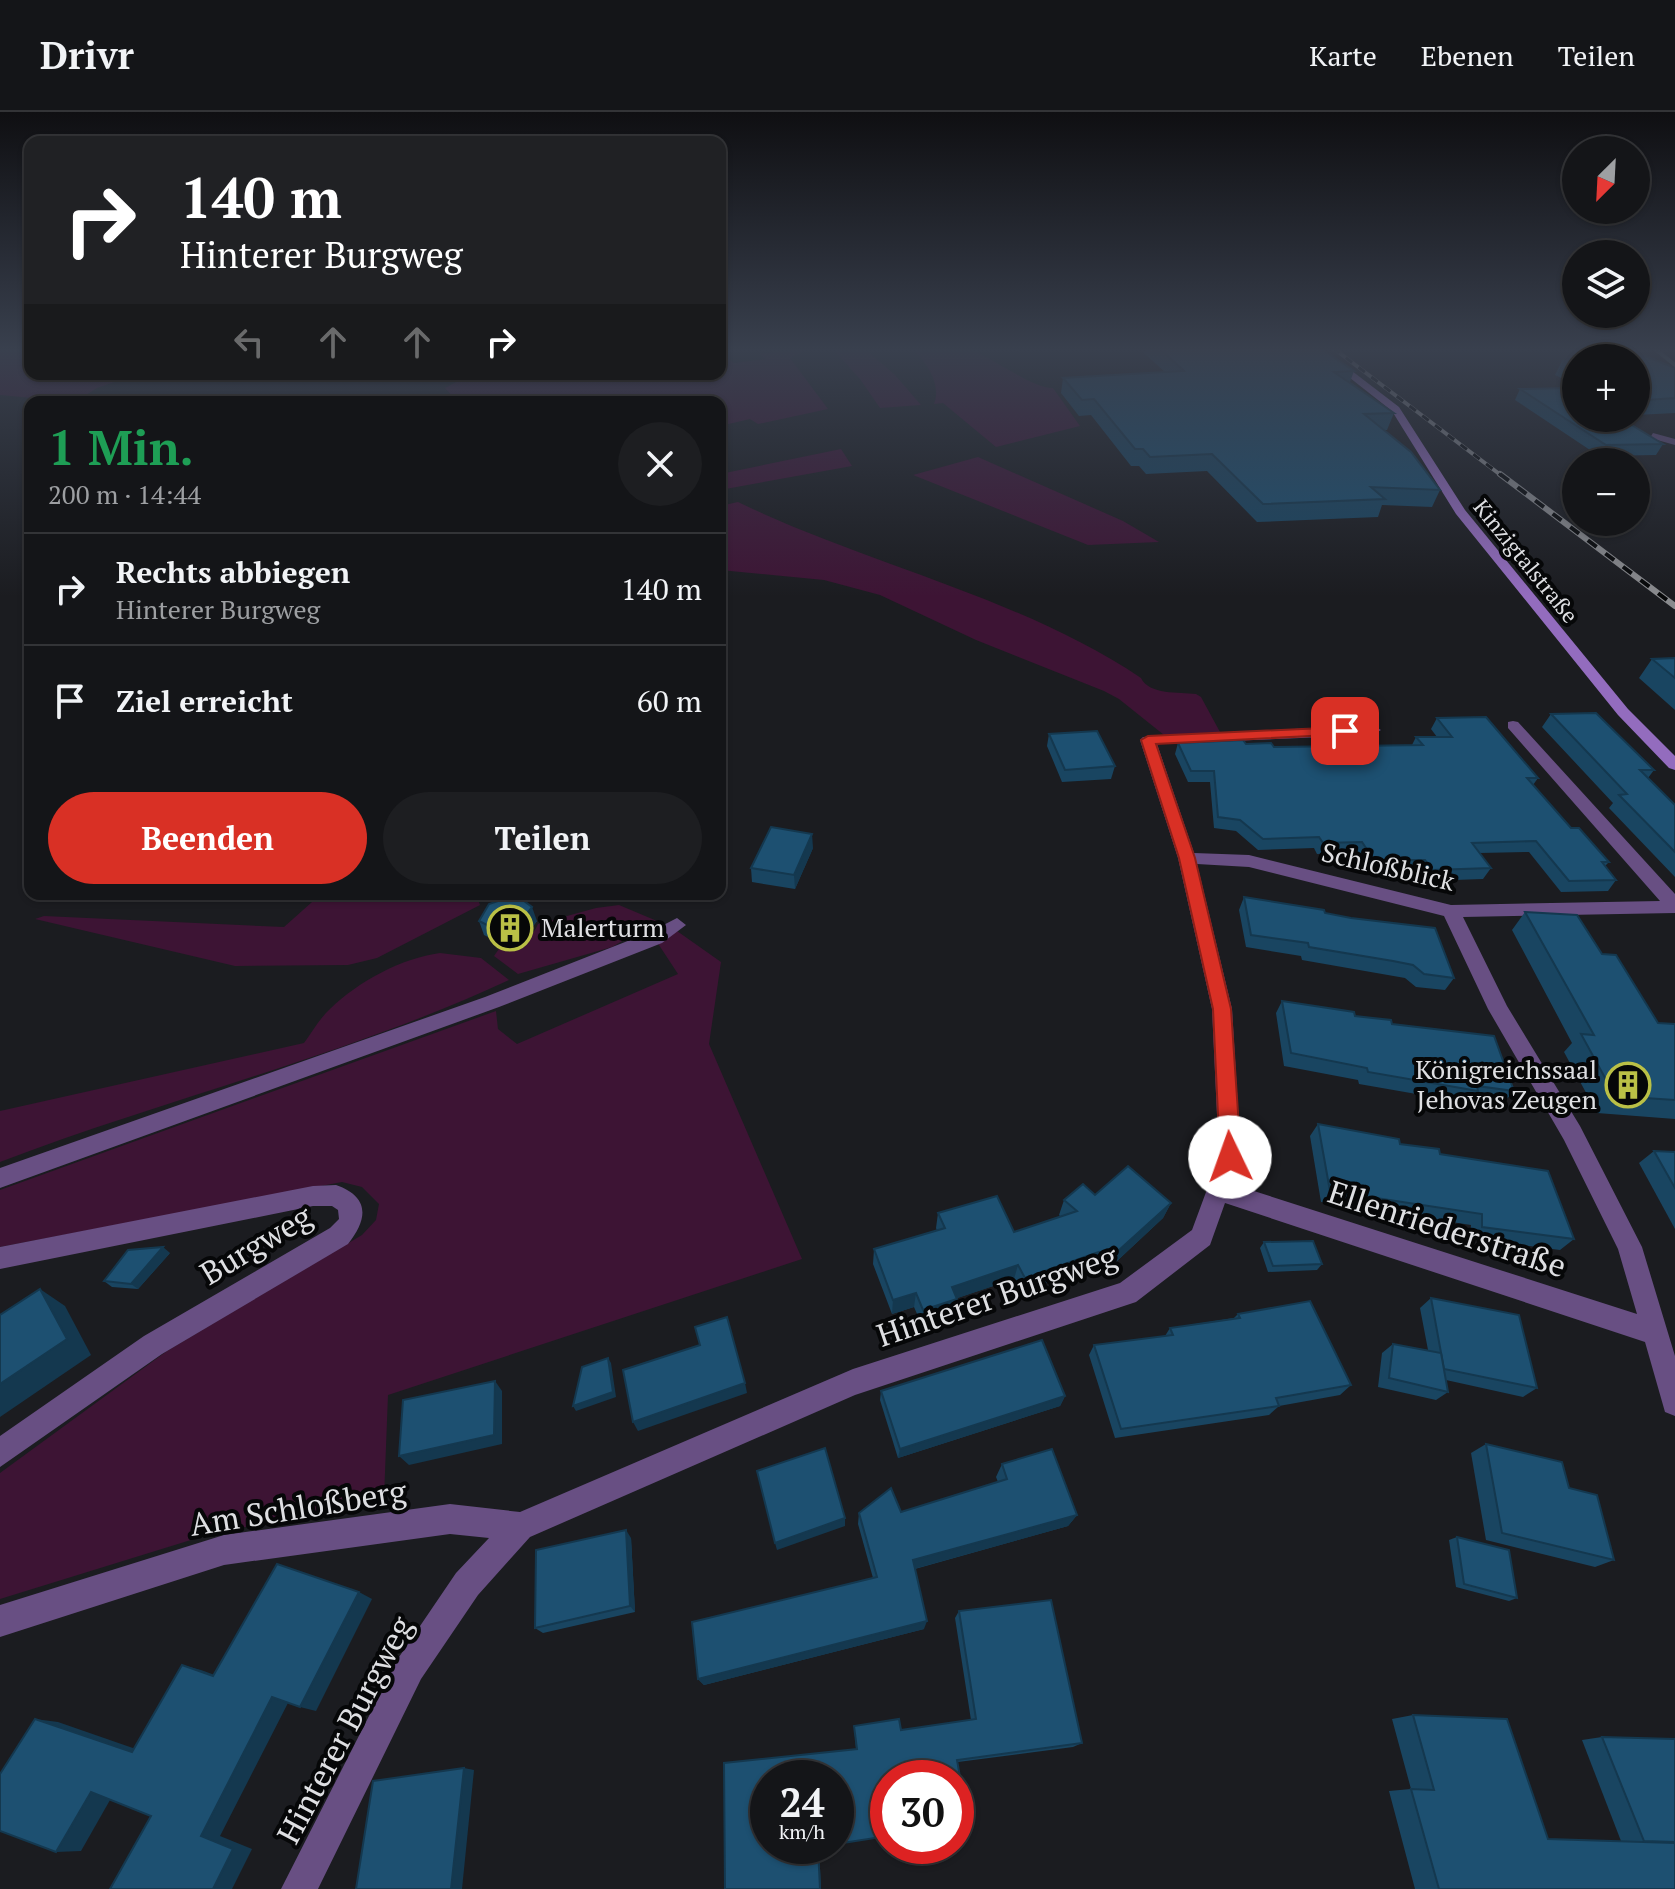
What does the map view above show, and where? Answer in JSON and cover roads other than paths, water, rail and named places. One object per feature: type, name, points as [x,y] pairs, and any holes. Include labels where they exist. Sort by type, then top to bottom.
[{"type":"main road","name":"Kinzigtalstraße","points":[[1410,431],[1460,512],[1623,712],[1675,765]]},
{"type":"street","points":[[1653,436],[1675,442]]},
{"type":"street","points":[[1513,725],[1675,907]]},
{"type":"street","name":"Hinterer Burgweg","points":[[299,1889],[410,1668],[467,1584],[520,1527],[853,1382],[1127,1293],[1201,1237],[1230,1157],[1222,1009],[1187,858],[1148,740],[1373,730]]},
{"type":"street","name":"Schloßblick","points":[[1187,858],[1249,861],[1451,911],[1675,907]]},
{"type":"street","points":[[1451,911],[1498,1009],[1572,1133],[1630,1247],[1675,1402]]},
{"type":"street","points":[[0,1178],[492,1002],[655,938],[677,925]]},
{"type":"street","name":"Ellenriederstraße","points":[[1218,1190],[1655,1333]]},
{"type":"street","name":"Burgweg","points":[[0,1258],[313,1196],[336,1195],[350,1205],[351,1222],[339,1236],[153,1345],[0,1453]]},
{"type":"street","name":"Am Schloßberg","points":[[0,1621],[224,1550],[450,1519],[520,1527]]},
{"type":"railway","points":[[1442,431],[1502,476]]},
{"type":"railway","points":[[1500,474],[1675,606]]},
{"type":"place","name":"Malerturm","points":[[510,928]]},
{"type":"place","name":"Königreichssaal Jehovas Zeugen","points":[[1628,1085]]}]
